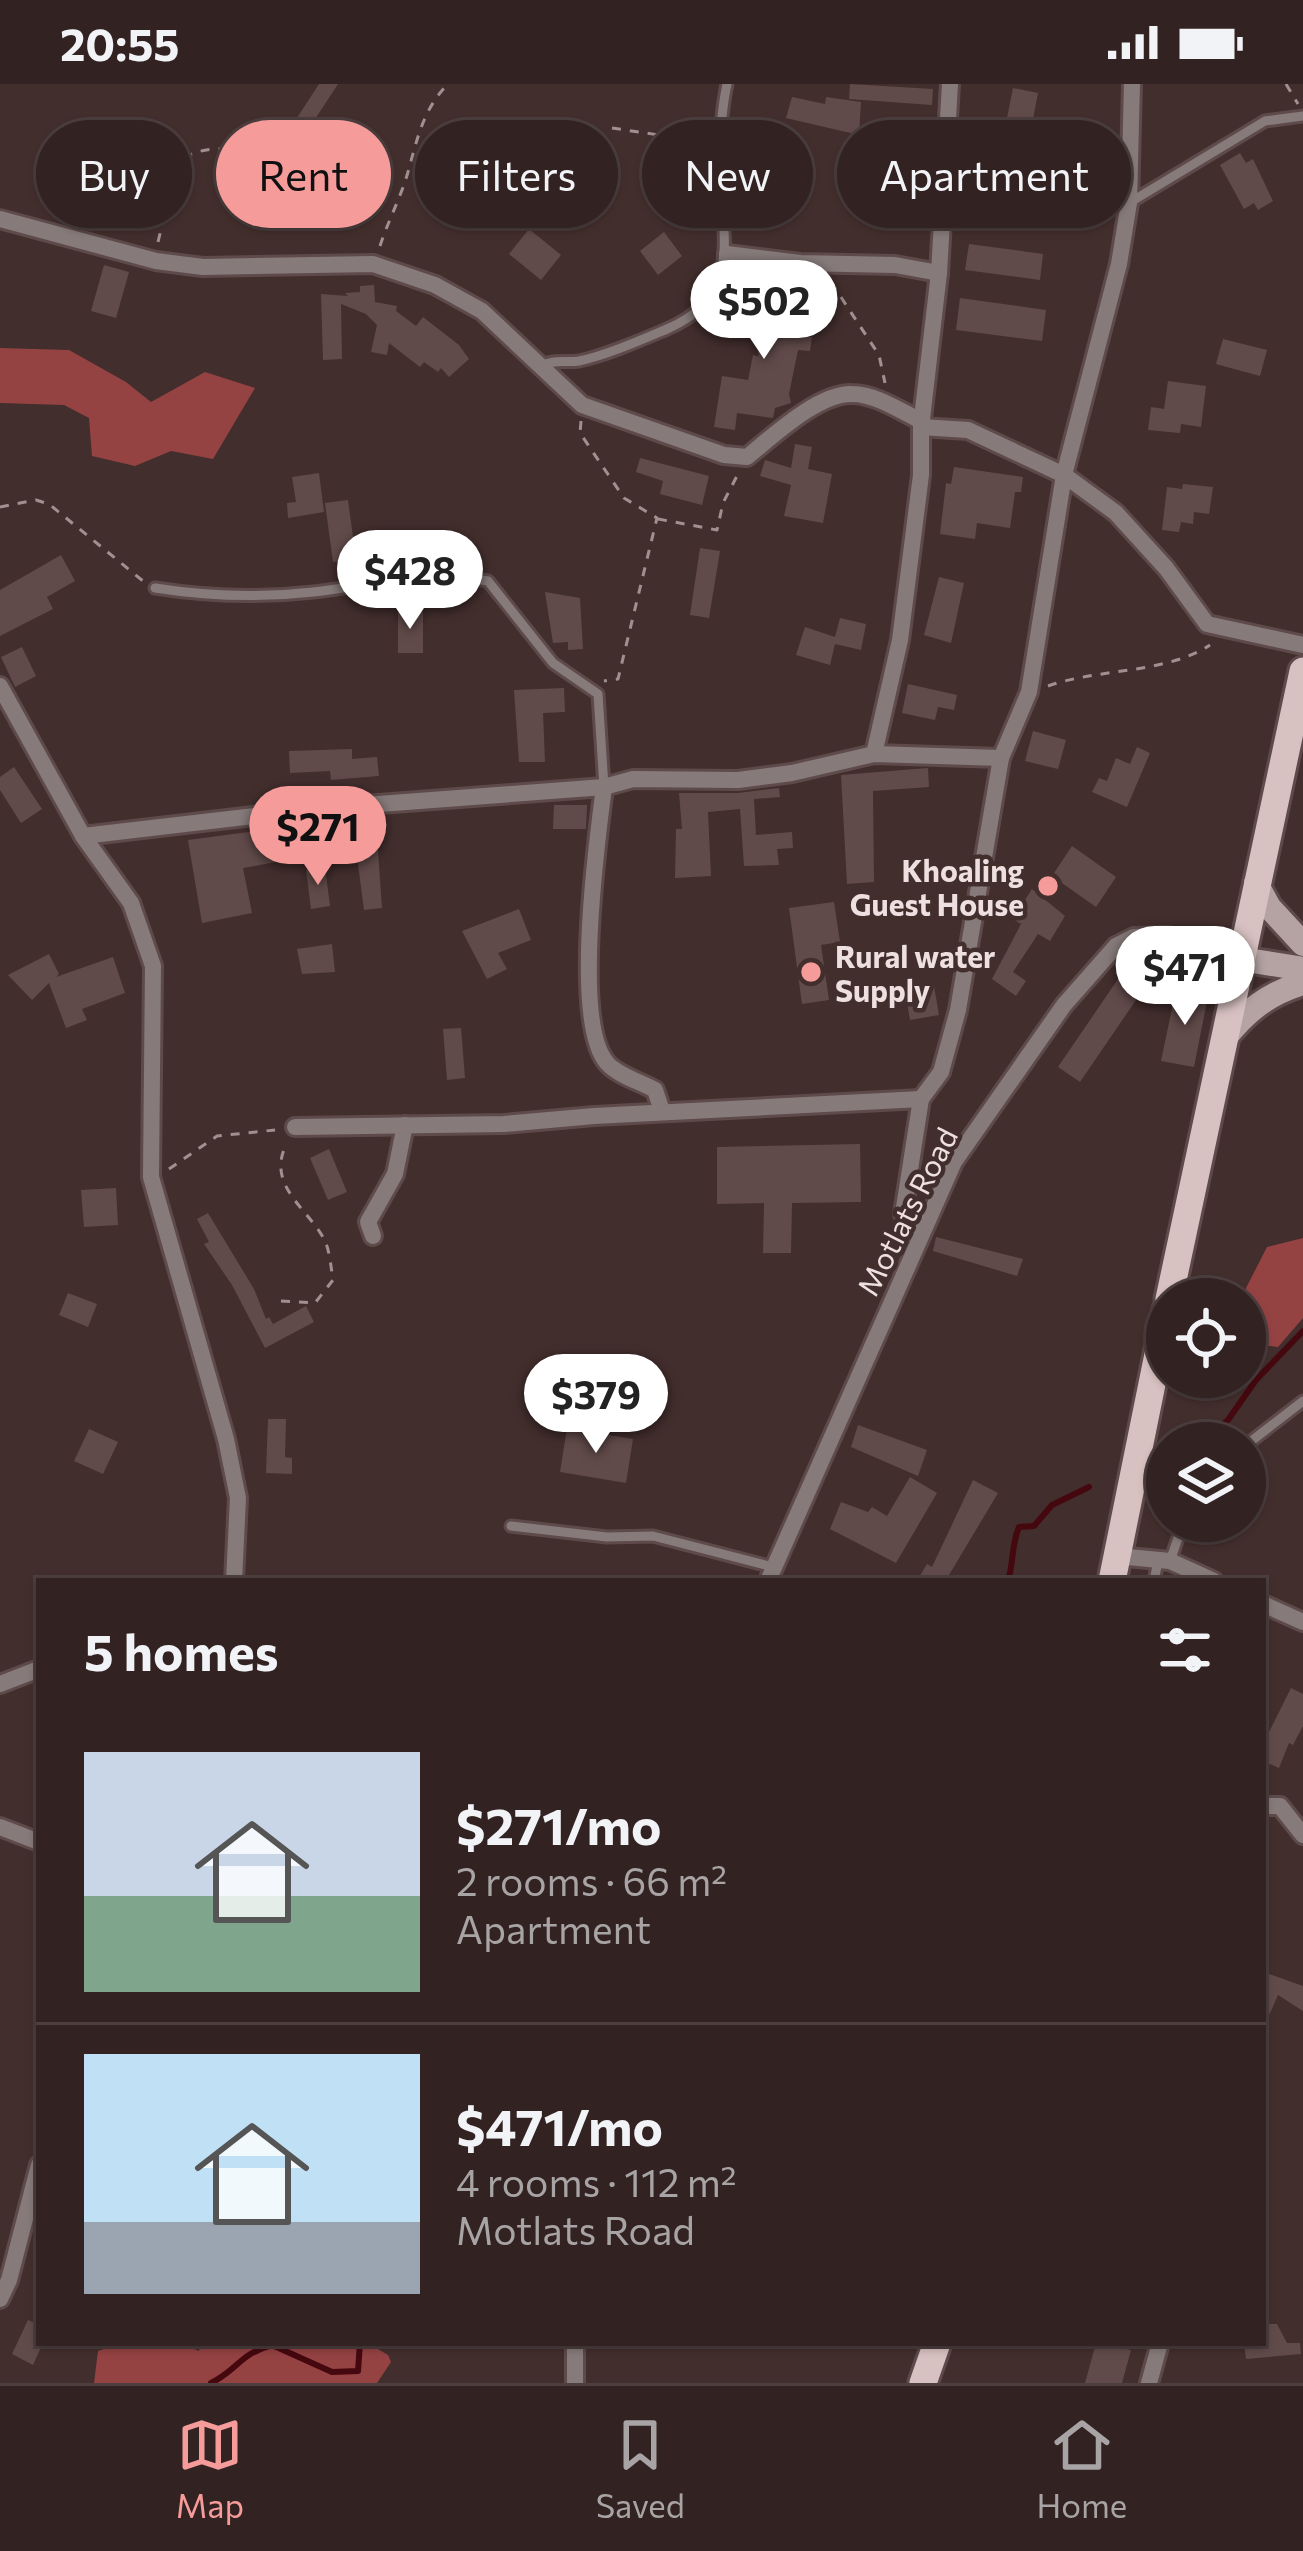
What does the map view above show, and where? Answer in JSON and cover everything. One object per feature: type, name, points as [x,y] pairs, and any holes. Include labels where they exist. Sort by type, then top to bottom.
[{"type":"main road","points":[[1173,1278],[1303,670]]},
{"type":"main road","points":[[1256,884],[1269,907],[1303,944]]},
{"type":"main road","points":[[1241,958],[1303,969]]},
{"type":"main road","points":[[1223,1042],[1248,1009],[1303,983]]},
{"type":"main road","points":[[1114,1568],[1149,1398]]},
{"type":"main road","points":[[922,2383],[936,2346]]},
{"type":"street","points":[[874,754],[900,640],[921,475],[950,84]]},
{"type":"street","points":[[1131,124],[1132,84]]},
{"type":"street","points":[[0,219],[156,261],[202,267],[373,264],[435,284],[482,311],[582,404],[724,455],[747,457],[810,408],[850,393],[883,403],[922,425],[968,430],[1064,475],[1116,513],[1166,568],[1207,624],[1303,645]]},
{"type":"street","points":[[921,1229],[903,1214],[921,1099],[941,1072],[958,1010],[1001,758],[1029,692],[1064,475],[1125,228]]},
{"type":"street","points":[[727,254],[896,265],[939,273]]},
{"type":"street","points":[[0,686],[83,836],[131,903],[153,967],[151,1178],[230,1458],[238,1498],[235,1578]]},
{"type":"street","points":[[83,836],[313,809],[604,787],[633,779],[738,780],[874,754],[1001,758]]},
{"type":"street","points":[[604,787],[591,888],[590,987],[595,1040],[608,1064],[655,1090],[662,1112]]},
{"type":"street","name":"Motlats Road","points":[[770,1574],[954,1162],[1064,1005],[1116,946],[1134,937],[1168,936],[1241,958]]},
{"type":"street","points":[[295,1127],[504,1124],[921,1099]]},
{"type":"street","points":[[373,1236],[368,1222],[395,1174],[405,1125]]},
{"type":"street","points":[[1114,1568],[1164,1561],[1206,1578]]},
{"type":"street","points":[[1266,1605],[1303,1622]]},
{"type":"street","points":[[0,1684],[36,1670]]},
{"type":"street","points":[[1266,1806],[1280,1806],[1303,1835]]},
{"type":"street","points":[[0,1827],[36,1841]]},
{"type":"street","points":[[0,2299],[36,2176]]},
{"type":"street","points":[[574,2346],[575,2383]]},
{"type":"street","points":[[1149,2383],[1159,2346]]},
{"type":"lane","points":[[723,120],[727,84]]},
{"type":"lane","points":[[1131,202],[1265,122],[1303,113]]},
{"type":"lane","points":[[543,365],[577,362],[678,323],[716,289],[727,254],[725,228]]},
{"type":"lane","points":[[155,588],[231,595],[311,592],[438,574],[488,581],[553,663],[598,694],[604,787]]},
{"type":"lane","points":[[1266,1430],[1303,1401]]},
{"type":"lane","points":[[511,1526],[608,1537],[653,1536],[770,1574]]},
{"type":"lane","points":[[1156,1578],[1174,1542]]},
{"type":"path","points":[[373,264],[409,170],[411,149],[434,98],[448,84]]},
{"type":"path","points":[[1286,84],[1303,113]]},
{"type":"path","points":[[156,261],[177,163],[195,151],[216,151]]},
{"type":"path","points":[[812,263],[838,288],[879,355],[885,379],[883,403]]},
{"type":"path","points":[[582,404],[580,433],[624,498],[657,518],[718,530],[723,503],[747,457]]},
{"type":"path","points":[[0,507],[36,500],[49,504],[115,561],[155,588]]},
{"type":"path","points":[[592,688],[601,681],[619,679],[657,518]]},
{"type":"path","points":[[1029,692],[1078,675],[1147,666],[1211,647],[1207,624]]},
{"type":"path","points":[[151,1178],[217,1136],[295,1127]]},
{"type":"path","points":[[281,1301],[315,1303],[333,1280],[325,1241],[288,1194],[280,1157],[295,1127]]},
{"type":"shaded area","points":[[0,348],[69,350],[151,402],[205,372],[255,388],[213,459],[171,451],[135,466],[92,456],[89,418],[64,405],[0,403]]},
{"type":"shaded area","points":[[1303,1238],[1303,1318],[1278,1347],[1266,1345],[1266,1278],[1251,1278],[1267,1247]]},
{"type":"shaded area","points":[[112,2346],[187,2346],[199,2351],[200,2346],[373,2346],[391,2362],[377,2383],[94,2383],[98,2351]]},
{"type":"building","points":[[319,84],[338,84],[315,120],[296,120]]},
{"type":"building","points":[[850,84],[933,89],[932,105],[849,99]]},
{"type":"building","points":[[1013,88],[1038,93],[1033,119],[1044,120],[1007,120]]},
{"type":"building","points":[[792,97],[825,104],[826,97],[861,102],[860,120],[837,120],[837,130],[813,124],[813,120],[786,118]]},
{"type":"building","points":[[1240,153],[1246,163],[1253,159],[1273,201],[1258,210],[1254,203],[1244,209],[1220,165]]},
{"type":"building","points":[[529,229],[561,255],[541,280],[509,254]]},
{"type":"building","points":[[664,232],[682,256],[658,275],[640,251]]},
{"type":"building","points":[[969,244],[1043,254],[1040,280],[965,270]]},
{"type":"building","points":[[104,265],[129,272],[116,318],[91,311]]},
{"type":"building","points":[[756,274],[790,278],[789,304],[778,303],[775,334],[812,337],[810,351],[798,350],[791,403],[775,408],[773,418],[737,413],[735,430],[714,427],[722,376],[748,380],[753,355],[758,356],[763,301],[753,300]]},
{"type":"building","points":[[374,285],[375,302],[397,306],[396,311],[416,326],[423,317],[469,359],[449,377],[441,368],[438,372],[424,362],[420,367],[389,343],[387,355],[371,352],[377,325],[366,314],[341,304],[342,359],[323,360],[321,294],[348,296],[345,293],[360,292],[360,286]]},
{"type":"building","points":[[960,298],[1046,310],[1042,341],[956,330]]},
{"type":"building","points":[[1223,339],[1267,350],[1260,376],[1216,364]]},
{"type":"building","points":[[1168,381],[1206,386],[1201,427],[1181,424],[1180,433],[1148,430],[1151,407],[1164,409]]},
{"type":"building","points":[[795,444],[812,447],[808,469],[832,474],[823,523],[784,516],[791,485],[760,476],[765,460],[791,468]]},
{"type":"building","points":[[640,458],[709,476],[702,505],[660,494],[663,481],[636,472]]},
{"type":"building","points":[[954,467],[1023,477],[1021,492],[1015,492],[1010,528],[977,523],[975,539],[940,534],[946,483],[951,484]]},
{"type":"building","points":[[319,473],[324,512],[288,518],[287,503],[296,502],[292,477]]},
{"type":"building","points":[[1183,484],[1213,487],[1209,514],[1194,512],[1193,524],[1181,522],[1179,532],[1162,530],[1167,487],[1182,489]]},
{"type":"building","points":[[348,500],[356,559],[333,562],[325,503]]},
{"type":"building","points":[[700,548],[720,551],[709,618],[690,615]]},
{"type":"building","points":[[61,555],[75,581],[47,597],[53,609],[0,636],[0,590]]},
{"type":"building","points":[[939,577],[964,583],[951,643],[924,635]]},
{"type":"building","points":[[545,592],[580,598],[583,649],[568,650],[568,642],[553,643]]},
{"type":"building","points":[[398,612],[423,612],[423,653],[398,653]]},
{"type":"building","points":[[840,618],[866,624],[861,650],[835,644],[830,665],[796,655],[805,627],[835,637]]},
{"type":"building","points":[[22,647],[36,676],[15,687],[1,657]]},
{"type":"building","points":[[908,684],[957,695],[954,710],[938,707],[935,720],[902,713]]},
{"type":"building","points":[[564,688],[565,712],[543,713],[545,762],[519,762],[514,690]]},
{"type":"building","points":[[1033,731],[1066,740],[1058,769],[1025,761]]},
{"type":"building","points":[[1137,747],[1150,753],[1127,807],[1092,792],[1099,778],[1107,781],[1116,758],[1130,764]]},
{"type":"building","points":[[352,749],[352,759],[377,757],[379,776],[331,780],[330,771],[290,773],[289,751]]},
{"type":"building","points":[[14,767],[42,809],[21,823],[0,790],[0,777]]},
{"type":"building","points":[[928,768],[929,787],[873,791],[874,882],[847,884],[841,775]]},
{"type":"building","points":[[779,788],[780,797],[754,799],[756,835],[792,832],[793,848],[777,849],[779,865],[744,866],[740,809],[708,812],[711,876],[675,878],[676,829],[682,829],[679,793]]},
{"type":"building","points":[[554,805],[587,805],[586,829],[553,829]]},
{"type":"building","points":[[376,823],[382,908],[364,910],[353,826]]},
{"type":"building","points":[[271,829],[276,862],[243,868],[252,913],[202,923],[188,840]]},
{"type":"building","points":[[1072,846],[1116,877],[1096,907],[1052,876]]},
{"type":"building","points":[[325,867],[330,906],[311,909],[306,870]]},
{"type":"building","points":[[1032,889],[1065,916],[1050,941],[1038,934],[1013,972],[1026,981],[1016,996],[992,979],[1021,924],[1013,919]]},
{"type":"building","name":"Rural water Supply","points":[[834,902],[840,942],[821,945],[829,1000],[802,1004],[789,908]]},
{"type":"building","points":[[519,909],[531,940],[498,953],[507,969],[487,979],[462,931]]},
{"type":"building","points":[[332,944],[335,972],[302,974],[297,949]]},
{"type":"building","points":[[49,954],[59,974],[56,977],[113,957],[125,993],[82,1009],[87,1020],[66,1028],[49,983],[32,1000],[8,975]]},
{"type":"building","points":[[1129,963],[1151,978],[1080,1082],[1058,1067]]},
{"type":"building","points":[[934,986],[939,1015],[910,1020],[905,991]]},
{"type":"building","points":[[1176,989],[1208,996],[1194,1067],[1161,1061]]},
{"type":"building","points":[[461,1028],[465,1078],[447,1080],[443,1029]]},
{"type":"building","points":[[860,1144],[861,1202],[792,1203],[791,1253],[763,1253],[764,1203],[717,1204],[717,1147]]},
{"type":"building","points":[[329,1149],[347,1192],[328,1200],[310,1158]]},
{"type":"building","points":[[116,1188],[118,1225],[84,1227],[81,1190]]},
{"type":"building","points":[[208,1213],[254,1289],[266,1319],[273,1324],[306,1306],[314,1322],[265,1348],[204,1244],[209,1242],[197,1219]]},
{"type":"building","points":[[936,1237],[1023,1259],[1017,1276],[933,1251]]},
{"type":"building","points":[[68,1293],[97,1304],[88,1327],[59,1315]]},
{"type":"building","points":[[268,1419],[286,1419],[285,1457],[292,1458],[292,1474],[266,1473]]},
{"type":"building","points":[[858,1425],[927,1450],[918,1476],[851,1447]]},
{"type":"building","points":[[567,1428],[633,1439],[626,1483],[560,1472]]},
{"type":"building","points":[[89,1429],[118,1442],[103,1474],[74,1461]]},
{"type":"building","points":[[910,1477],[937,1493],[896,1563],[830,1529],[841,1502],[868,1512],[872,1507],[887,1516]]},
{"type":"building","points":[[973,1480],[998,1493],[949,1575],[954,1578],[919,1578],[927,1564],[932,1567]]},
{"type":"building","points":[[1291,1688],[1303,1694],[1303,1726],[1293,1745],[1289,1743],[1279,1768],[1266,1762],[1266,1738]]},
{"type":"building","points":[[1269,1974],[1303,1986],[1303,2011],[1278,1995],[1266,2022]]},
{"type":"building","points":[[28,2320],[36,2324],[36,2346],[42,2346],[33,2365],[12,2354]]},
{"type":"building","points":[[1266,2324],[1277,2324],[1287,2343],[1300,2343],[1301,2354],[1246,2359],[1244,2346],[1266,2346]]},
{"type":"building","points":[[1095,2346],[1131,2350],[1122,2383],[1085,2383]]},
{"type":"waterway","points":[[1226,1422],[1256,1380],[1303,1331]]},
{"type":"waterway","points":[[1009,1578],[1019,1527],[1034,1526],[1052,1505],[1089,1487]]},
{"type":"waterway","points":[[211,2383],[270,2346]]},
{"type":"waterway","points":[[274,2346],[332,2372],[358,2371],[360,2346]]},
{"type":"place","name":"Khoaling Guest House","points":[[1048,886]]},
{"type":"place","name":"Rural water Supply","points":[[811,972]]}]
